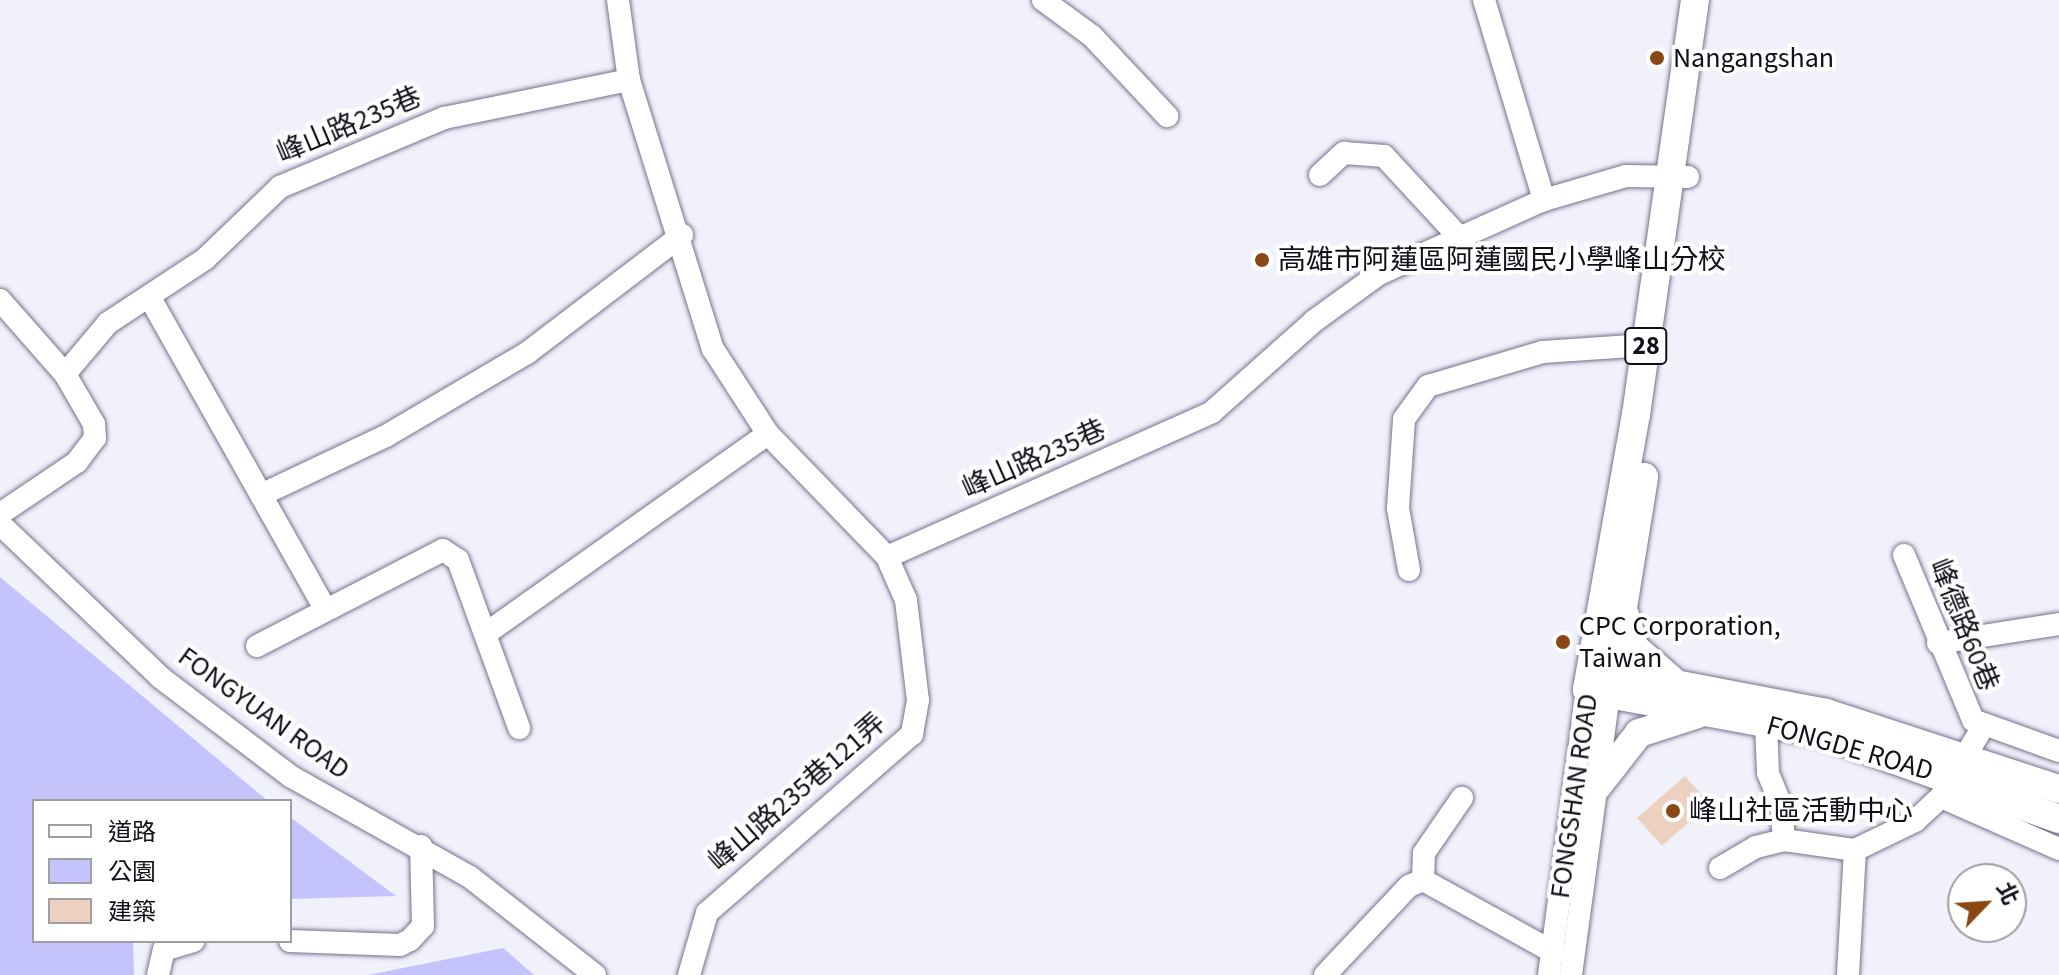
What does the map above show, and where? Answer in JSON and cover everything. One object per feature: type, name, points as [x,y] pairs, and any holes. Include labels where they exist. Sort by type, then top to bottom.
[{"type":"main road","name":"FONGSHAN ROAD","points":[[1600,681],[1623,609],[1678,176],[1695,0]]},
{"type":"main road","name":"FONGSHAN ROAD","points":[[1600,681],[1646,345],[1714,0]]},
{"type":"main road","points":[[1623,609],[1634,647],[1647,664],[1703,702]]},
{"type":"main road","name":"FONGDE ROAD","points":[[1600,681],[1703,702],[1826,713],[1955,777],[2059,789]]},
{"type":"main road","points":[[1597,787],[1639,733],[1703,702]]},
{"type":"main road","name":"FONGDE ROAD","points":[[1703,702],[1766,723],[1820,733],[1955,777],[2059,819]]},
{"type":"street","points":[[618,0],[629,80],[682,235],[713,349],[768,434],[887,557]]},
{"type":"street","points":[[1043,0],[1092,36],[1167,116]]},
{"type":"street","points":[[1484,0],[1544,200]]},
{"type":"street","name":"峰山路235巷","points":[[65,374],[108,323],[205,259],[280,187],[444,118],[629,80]]},
{"type":"street","points":[[1320,175],[1344,153],[1384,156],[1459,237]]},
{"type":"street","name":"峰山路235巷","points":[[887,557],[1212,412],[1314,321],[1379,274],[1544,200],[1626,176],[1678,176]]},
{"type":"street","points":[[261,495],[386,436],[527,353],[682,235]]},
{"type":"street","points":[[150,298],[325,609]]},
{"type":"street","points":[[0,300],[65,374],[94,424],[91,449],[0,514]]},
{"type":"street","points":[[1409,570],[1398,508],[1404,419],[1428,386],[1543,352],[1646,345]]},
{"type":"street","points":[[488,632],[768,434]]},
{"type":"street","name":"FONGYUAN ROAD","points":[[0,524],[161,678],[290,776],[421,846],[595,975]]},
{"type":"street","points":[[257,646],[443,550],[458,560],[488,632],[499,684],[519,728]]},
{"type":"street","name":"峰德路60巷","points":[[1904,555],[1964,706],[1984,725],[2059,751]]},
{"type":"street","name":"峰山路235巷121弄","points":[[689,975],[707,913],[918,722],[906,600],[887,557]]},
{"type":"street","points":[[1938,643],[2059,624]]},
{"type":"street","name":"FONGSHAN ROAD","points":[[1571,975],[1597,787],[1600,681]]},
{"type":"street","name":"FONGSHAN ROAD","points":[[1549,975],[1600,681]]},
{"type":"street","points":[[1766,723],[1768,773],[1781,805],[1784,840]]},
{"type":"street","points":[[1720,868],[1756,847],[1784,840],[1855,850],[1915,821],[1955,777],[1984,725]]},
{"type":"street","points":[[1955,777],[2059,849]]},
{"type":"street","points":[[1423,880],[1424,853],[1462,798]]},
{"type":"street","points":[[292,941],[400,945],[410,940],[423,926],[421,846]]},
{"type":"street","points":[[1848,975],[1855,850]]},
{"type":"street","points":[[1423,880],[1553,952]]},
{"type":"street","points":[[1325,975],[1409,886],[1423,880]]},
{"type":"street","points":[[158,975],[164,950],[187,943]]},
{"type":"green space","points":[[0,577],[266,799],[32,799],[32,943],[133,943],[134,975],[0,975]]},
{"type":"green space","points":[[292,818],[396,896],[292,899]]},
{"type":"green space","points":[[503,948],[534,975],[368,975]]},
{"type":"building","name":"峰山社區活動中心","points":[[1685,776],[1710,804],[1662,846],[1637,818]]},
{"type":"place","name":"Nangangshan","points":[[1657,58]]},
{"type":"place","name":"高雄市阿蓮區阿蓮國民小學峰山分校","points":[[1262,260]]},
{"type":"place","name":"CPC Corporation, Taiwan","points":[[1563,642]]},
{"type":"place","name":"峰山社區活動中心","points":[[1673,811]]}]
